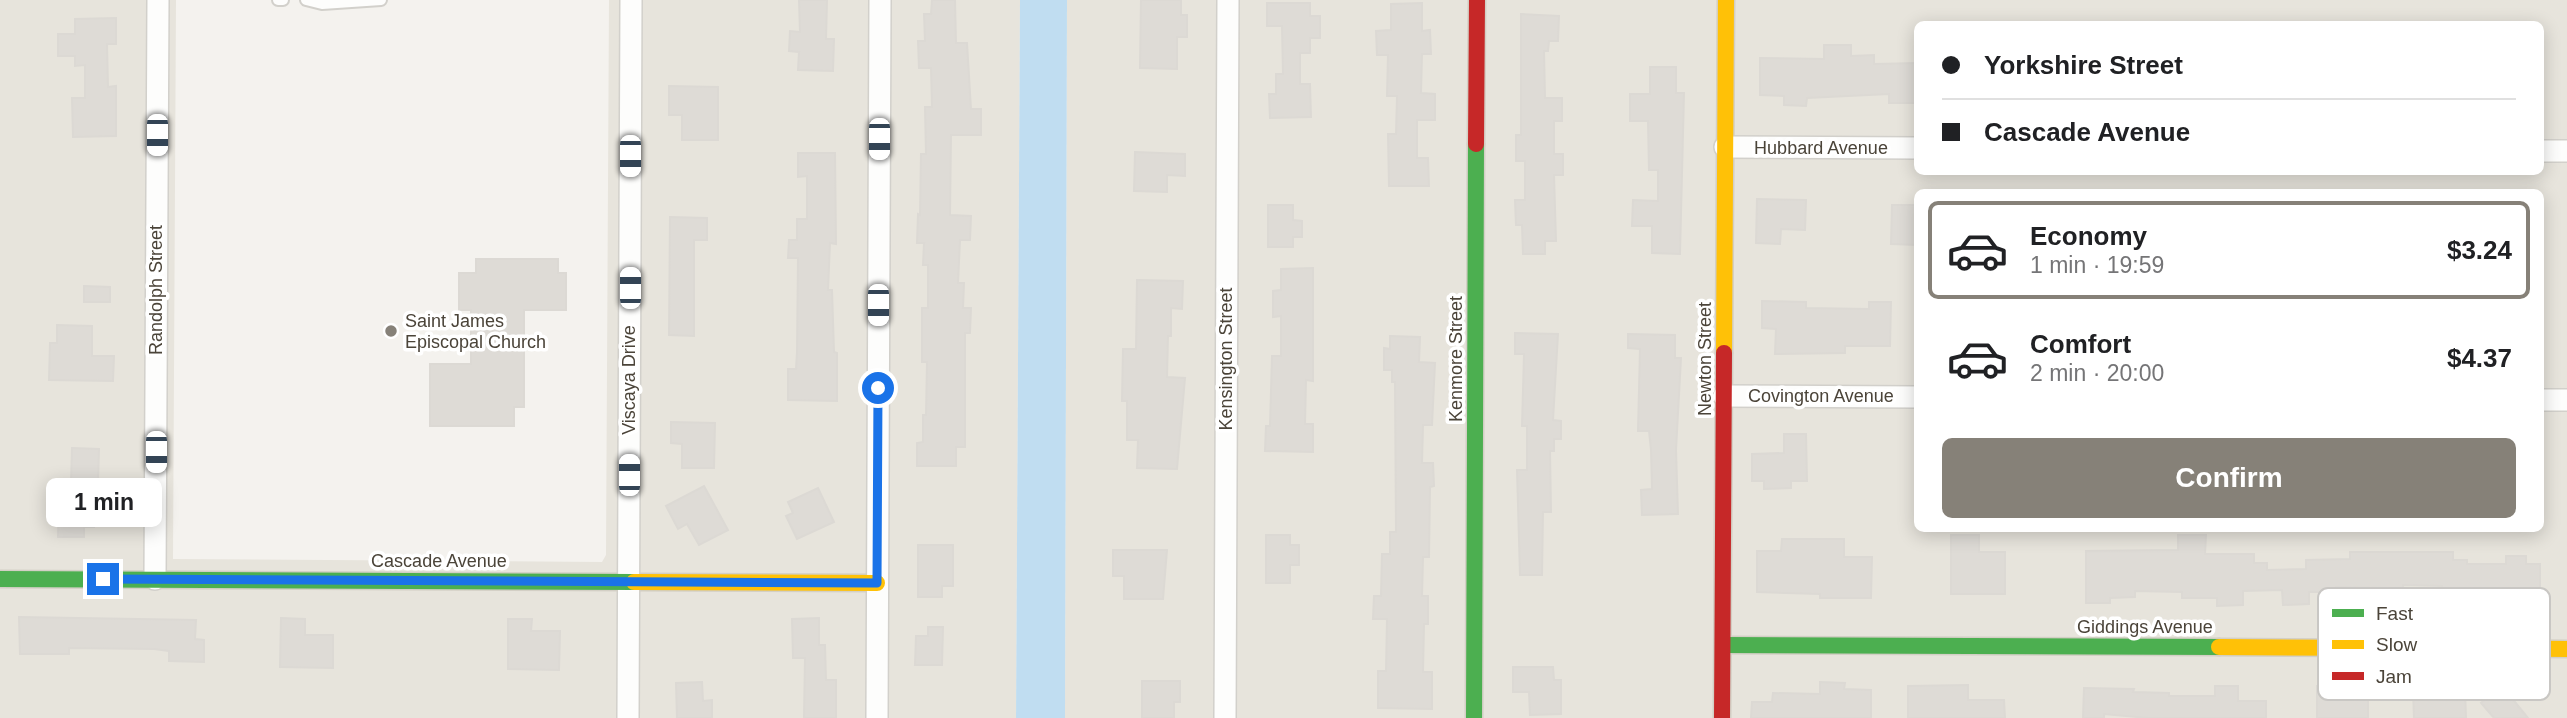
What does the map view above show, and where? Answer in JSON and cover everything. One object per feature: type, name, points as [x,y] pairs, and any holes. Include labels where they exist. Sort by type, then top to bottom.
[{"type":"street","name":"Randolph Street","points":[[155,579],[158,0]]},
{"type":"street","name":"Viscaya Drive","points":[[628,718],[631,0]]},
{"type":"street","points":[[877,718],[880,0]]},
{"type":"street","name":"Kensington Street","points":[[1225,718],[1228,0]]},
{"type":"street","name":"Kenmore Street","points":[[1474,718],[1477,0]]},
{"type":"street","name":"Newton Street","points":[[1722,718],[1726,0]]},
{"type":"street","name":"Hubbard Avenue","points":[[1725,147],[1914,148]]},
{"type":"street","points":[[2544,151],[2567,151]]},
{"type":"street","name":"Covington Avenue","points":[[1724,396],[1914,397]]},
{"type":"street","points":[[2544,400],[2567,400]]},
{"type":"street","name":"Cascade Avenue","points":[[0,579],[877,583]]},
{"type":"street","name":"Giddings Avenue","points":[[1723,645],[2318,648]]},
{"type":"lane","points":[[306,0],[322,4],[380,0]]},
{"type":"shaded area","points":[[0,0],[176,0],[173,559],[602,562],[606,555],[609,0],[1020,0],[1016,718],[0,718]]},
{"type":"shaded area","points":[[1067,0],[2567,0],[2567,718],[1065,718]]},
{"type":"water","points":[[1020,0],[1067,0],[1065,718],[1016,718]]},
{"type":"building","points":[[799,0],[827,0],[826,39],[834,39],[833,71],[798,70],[799,52],[789,51],[790,31],[800,32]]},
{"type":"building","points":[[932,0],[955,0],[956,43],[967,43],[971,109],[981,109],[981,135],[951,135],[950,215],[971,216],[970,240],[960,240],[958,283],[964,283],[963,308],[971,308],[970,333],[965,333],[965,447],[956,447],[956,466],[917,466],[917,443],[923,442],[923,415],[926,415],[927,362],[922,362],[922,308],[928,308],[928,265],[923,265],[924,243],[917,243],[918,214],[920,215],[921,154],[926,154],[925,107],[932,107],[931,68],[919,68],[918,41],[925,41],[924,14],[931,14]]},
{"type":"building","points":[[1141,0],[1181,0],[1181,15],[1187,15],[1187,37],[1177,37],[1177,69],[1140,68]]},
{"type":"building","points":[[1267,3],[1310,3],[1310,16],[1320,16],[1320,38],[1310,38],[1310,53],[1300,53],[1300,84],[1310,84],[1311,117],[1270,118],[1269,94],[1276,94],[1276,74],[1283,74],[1282,26],[1267,26]]},
{"type":"building","points":[[1422,3],[1422,31],[1430,30],[1431,54],[1422,54],[1421,93],[1435,94],[1435,120],[1417,120],[1417,158],[1428,158],[1429,186],[1389,186],[1388,134],[1396,134],[1397,96],[1387,96],[1388,55],[1377,55],[1376,31],[1391,30],[1391,4]]},
{"type":"building","points":[[1521,14],[1559,16],[1558,41],[1549,41],[1548,51],[1544,51],[1545,98],[1562,98],[1562,121],[1554,121],[1554,154],[1563,154],[1563,175],[1554,175],[1556,241],[1545,241],[1545,254],[1523,254],[1522,225],[1516,225],[1515,200],[1525,200],[1525,161],[1516,161],[1516,135],[1521,135]]},
{"type":"building","points":[[116,18],[116,44],[107,44],[108,87],[116,86],[116,136],[73,137],[72,98],[85,98],[85,65],[75,66],[75,56],[58,56],[58,34],[75,34],[75,19]]},
{"type":"building","points":[[1824,45],[1851,45],[1851,56],[1874,55],[1874,64],[1914,63],[1914,103],[1889,103],[1889,94],[1807,98],[1806,106],[1784,105],[1784,96],[1760,95],[1760,58],[1824,59]]},
{"type":"building","points":[[1650,67],[1676,67],[1676,93],[1684,93],[1680,254],[1652,253],[1652,226],[1632,226],[1633,200],[1658,201],[1658,170],[1649,170],[1648,121],[1630,121],[1630,94],[1650,94]]},
{"type":"building","points":[[669,86],[718,87],[718,140],[682,140],[682,115],[669,115]]},
{"type":"building","points":[[1135,152],[1185,154],[1185,176],[1167,175],[1167,192],[1134,191]]},
{"type":"building","points":[[798,153],[835,153],[836,244],[830,243],[828,290],[832,290],[834,352],[837,353],[837,401],[788,400],[788,369],[796,369],[798,258],[788,258],[789,240],[797,240],[797,219],[807,219],[807,176],[798,177]]},
{"type":"building","points":[[1757,199],[1806,200],[1805,230],[1781,229],[1780,244],[1756,243]]},
{"type":"building","points":[[1268,205],[1293,205],[1293,220],[1302,221],[1302,237],[1293,237],[1293,247],[1268,247]]},
{"type":"building","points":[[1892,205],[1914,205],[1914,245],[1891,244]]},
{"type":"building","points":[[670,217],[707,218],[707,240],[694,240],[694,336],[669,335]]},
{"type":"building","points":[[476,259],[558,259],[558,273],[566,273],[566,310],[524,310],[524,407],[514,407],[514,426],[430,426],[430,364],[471,364],[471,310],[459,310],[459,273],[476,273]]},
{"type":"building","points":[[1313,268],[1313,381],[1306,380],[1305,424],[1313,424],[1313,452],[1265,451],[1266,426],[1270,426],[1272,356],[1281,356],[1281,316],[1273,317],[1273,291],[1281,290],[1281,269]]},
{"type":"building","points":[[1137,280],[1183,281],[1182,309],[1171,308],[1171,336],[1168,336],[1167,377],[1185,378],[1177,469],[1137,468],[1138,440],[1127,440],[1127,401],[1122,401],[1123,349],[1136,349]]},
{"type":"building","points":[[84,286],[110,287],[110,302],[84,302]]},
{"type":"building","points":[[1762,301],[1806,302],[1806,308],[1869,309],[1869,302],[1891,302],[1890,346],[1845,346],[1845,353],[1775,354],[1776,329],[1762,328]]},
{"type":"building","points":[[57,325],[92,326],[92,356],[114,356],[113,381],[49,380],[50,343],[57,343]]},
{"type":"building","points":[[1515,333],[1558,334],[1553,420],[1561,421],[1561,439],[1554,439],[1554,451],[1550,451],[1551,512],[1543,512],[1542,575],[1520,575],[1517,470],[1527,470],[1527,426],[1522,426],[1524,354],[1515,354]]},
{"type":"building","points":[[1628,334],[1675,335],[1675,358],[1681,358],[1676,450],[1678,514],[1642,515],[1641,490],[1652,489],[1651,450],[1649,431],[1638,431],[1640,349],[1628,348]]},
{"type":"building","points":[[1390,336],[1420,337],[1419,362],[1435,363],[1432,425],[1423,425],[1422,463],[1433,463],[1434,486],[1430,487],[1429,557],[1423,557],[1422,596],[1428,596],[1428,624],[1424,624],[1423,672],[1432,672],[1432,709],[1378,708],[1378,671],[1386,671],[1387,619],[1373,619],[1374,596],[1381,596],[1382,554],[1390,554],[1390,532],[1396,532],[1395,382],[1392,382],[1392,370],[1384,370],[1384,348],[1390,349]]},
{"type":"building","points":[[671,422],[715,423],[714,468],[682,468],[682,444],[671,443]]},
{"type":"building","points":[[1784,434],[1806,434],[1807,481],[1791,481],[1791,488],[1764,489],[1764,481],[1752,481],[1752,454],[1784,453]]},
{"type":"building","points":[[72,448],[99,449],[98,483],[114,483],[114,510],[94,510],[94,527],[84,527],[84,537],[58,537],[59,482],[71,483]]},
{"type":"building","points":[[704,486],[728,530],[699,545],[687,524],[678,529],[666,506]]},
{"type":"building","points":[[818,488],[834,522],[797,539],[786,516],[793,513],[788,502]]},
{"type":"building","points":[[1266,535],[1290,535],[1290,545],[1299,545],[1299,565],[1290,565],[1290,583],[1266,583]]},
{"type":"building","points":[[1951,535],[1979,535],[1979,552],[2005,552],[2005,594],[1951,594]]},
{"type":"building","points":[[2178,535],[2206,535],[2205,554],[2254,554],[2254,563],[2267,563],[2267,570],[2306,569],[2306,560],[2350,559],[2350,552],[2453,552],[2453,560],[2467,560],[2467,564],[2506,564],[2506,556],[2526,556],[2526,564],[2540,564],[2540,588],[2442,588],[2403,585],[2403,588],[2318,588],[2318,592],[2309,592],[2309,604],[2283,605],[2282,590],[2243,591],[2243,605],[2217,606],[2217,598],[2182,598],[2182,592],[2135,591],[2135,597],[2110,598],[2110,603],[2086,603],[2086,551],[2178,550]]},
{"type":"building","points":[[1782,539],[1844,539],[1844,557],[1872,557],[1871,598],[1820,598],[1820,594],[1757,592],[1757,551],[1781,551]]},
{"type":"building","points":[[918,545],[953,545],[953,586],[942,586],[942,597],[918,597]]},
{"type":"building","points":[[1113,550],[1167,550],[1163,599],[1124,599],[1124,576],[1113,576]]},
{"type":"building","points":[[19,617],[196,620],[195,639],[204,640],[204,662],[169,661],[169,651],[154,649],[69,648],[69,654],[20,654]]},
{"type":"building","points":[[281,618],[305,619],[305,635],[333,635],[333,668],[280,667]]},
{"type":"building","points":[[819,618],[819,645],[825,645],[826,680],[836,680],[836,718],[804,718],[805,658],[793,658],[792,619]]},
{"type":"building","points":[[508,619],[532,619],[531,631],[560,631],[559,670],[508,669]]},
{"type":"building","points":[[928,627],[943,627],[942,665],[915,665],[916,636],[928,636]]},
{"type":"building","points":[[1513,667],[1553,667],[1554,680],[1561,680],[1561,714],[1530,715],[1529,692],[1513,692]]},
{"type":"building","points":[[1142,681],[1180,681],[1180,702],[1174,702],[1174,718],[1142,718]]},
{"type":"building","points":[[702,682],[703,701],[712,700],[712,718],[677,718],[676,683]]},
{"type":"building","points":[[1820,682],[1845,683],[1844,689],[1871,690],[1871,718],[1751,718],[1752,702],[1772,702],[1773,693],[1820,694]]},
{"type":"building","points":[[1968,685],[1968,700],[2004,700],[2005,718],[1908,718],[1908,686]]},
{"type":"building","points":[[2215,686],[2238,686],[2238,701],[2266,701],[2266,718],[2148,718],[2104,714],[2104,718],[2083,718],[2084,688],[2134,689],[2133,692],[2169,693],[2169,696],[2215,696]]},
{"type":"building","points":[[2317,686],[2318,700],[2368,700],[2368,718],[2317,718]]},
{"type":"building","points":[[2413,700],[2465,700],[2466,718],[2414,718]]},
{"type":"building","points":[[2485,700],[2513,700],[2528,718],[2494,718],[2481,703]]},
{"type":"traffic: fast","points":[[1474,718],[1476,144]]},
{"type":"traffic: fast","points":[[0,579],[634,582]]},
{"type":"traffic: fast","points":[[1723,645],[2219,647]]},
{"type":"traffic: slow","points":[[1724,353],[1726,0]]},
{"type":"traffic: slow","points":[[634,582],[877,583]]},
{"type":"traffic: slow","points":[[2219,647],[2318,648]]},
{"type":"traffic: slow","points":[[2550,649],[2567,649]]},
{"type":"traffic: jam","points":[[1476,144],[1477,0]]},
{"type":"traffic: jam","points":[[1722,718],[1724,353]]},
{"type":"place","name":"Saint James Episcopal Church","points":[[391,331]]},
{"type":"route","points":[[103,579],[877,583],[878,388]]}]
